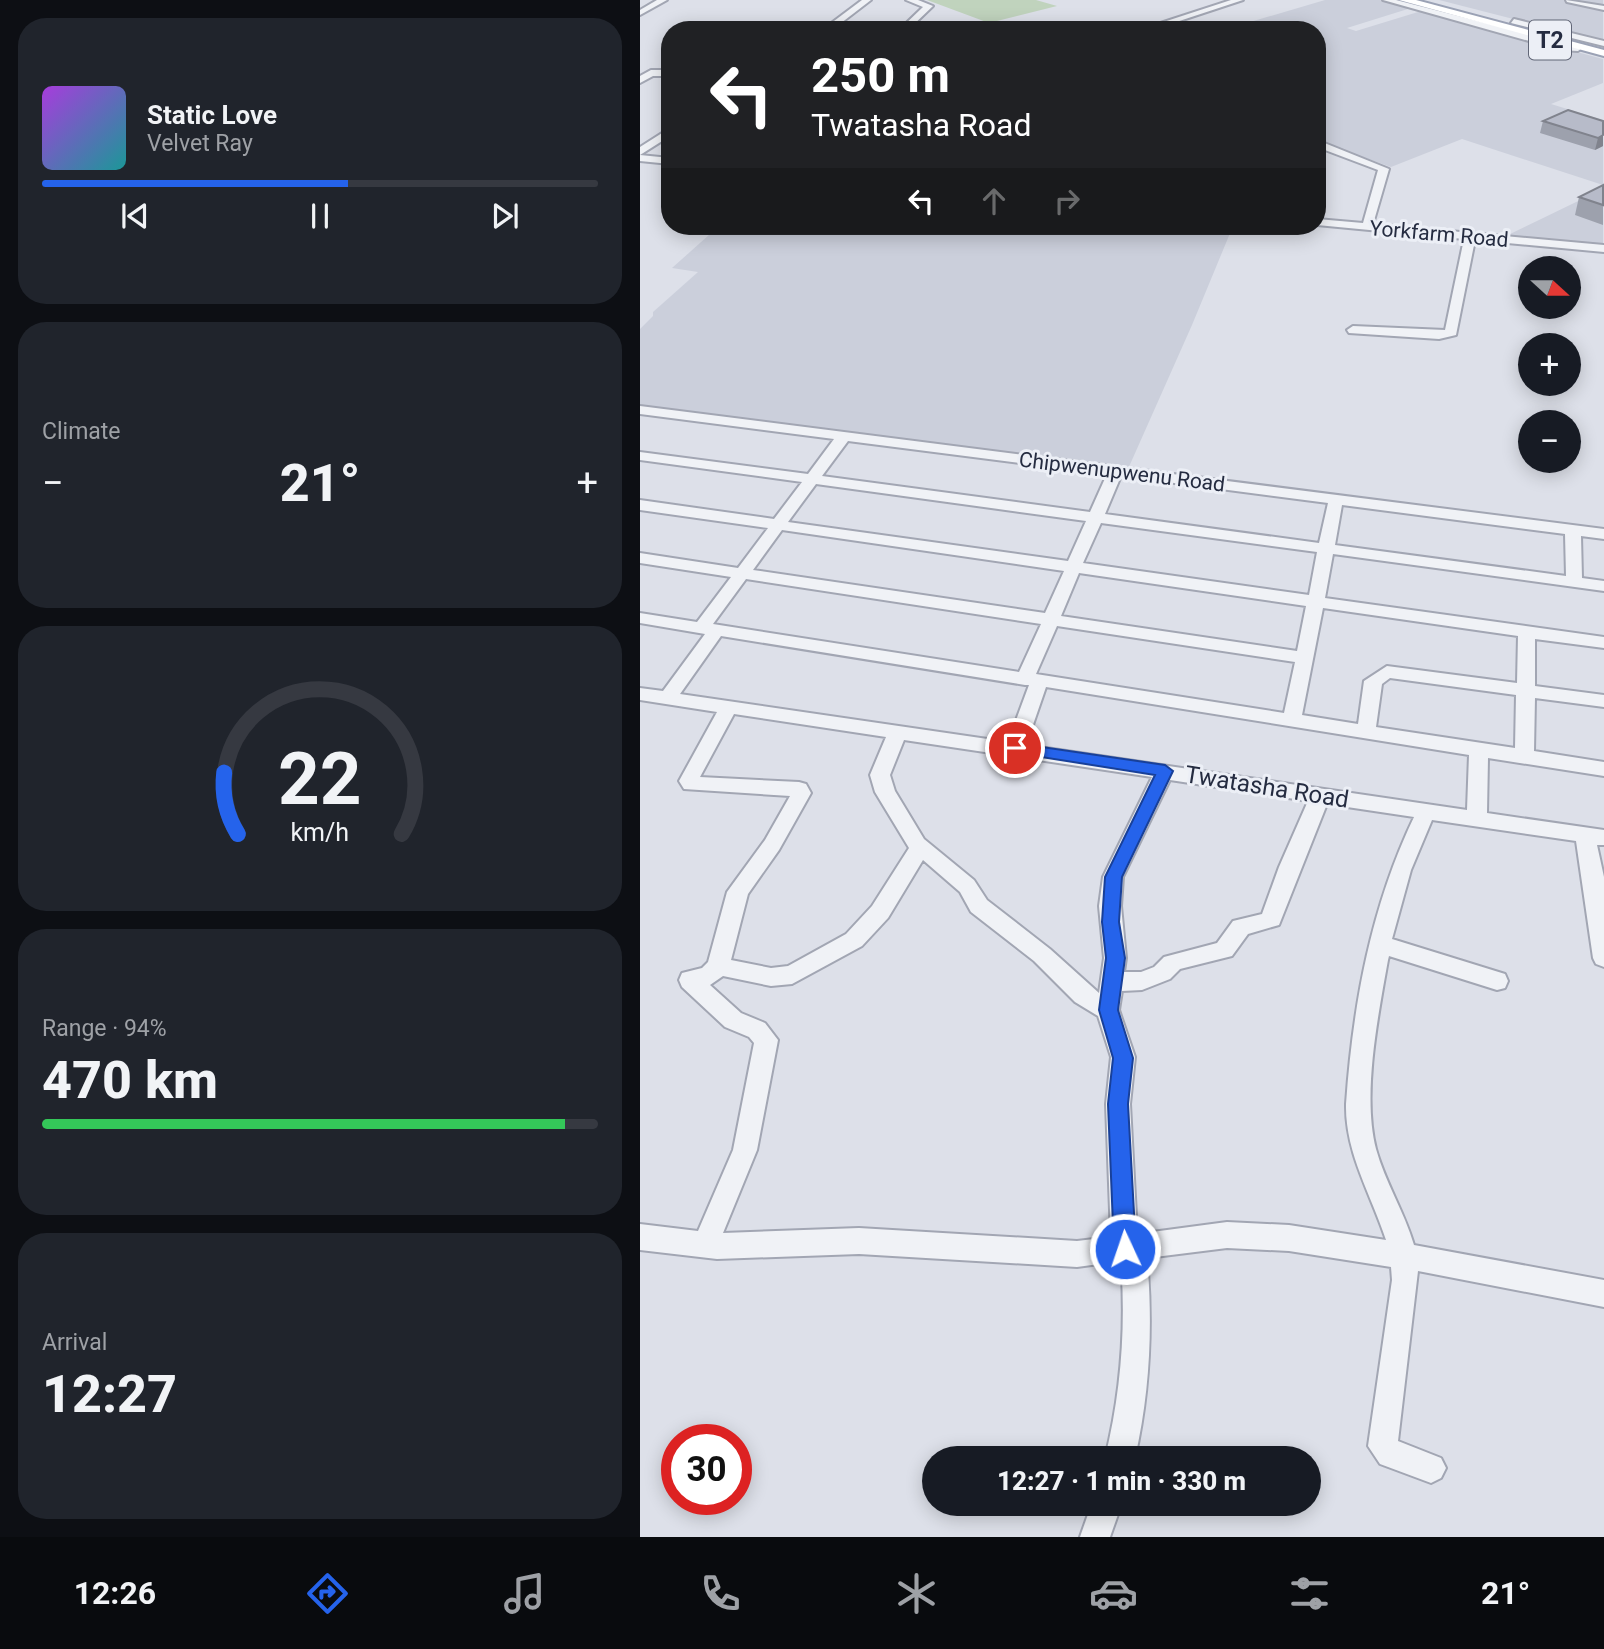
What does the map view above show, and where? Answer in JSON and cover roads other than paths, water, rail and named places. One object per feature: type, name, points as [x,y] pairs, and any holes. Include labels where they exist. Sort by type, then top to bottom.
[{"type":"main road","name":"T2","points":[[1404,0],[1604,50]]},
{"type":"main road","name":"T2","points":[[1418,0],[1578,48],[1604,50]]},
{"type":"street","points":[[640,13],[663,0]]},
{"type":"street","points":[[839,21],[868,0]]},
{"type":"street","points":[[910,0],[929,6],[912,21]]},
{"type":"street","points":[[1172,21],[1239,0]]},
{"type":"street","points":[[1387,0],[1561,47],[1578,48]]},
{"type":"street","points":[[1435,0],[1573,36],[1604,50]]},
{"type":"street","points":[[1570,0],[1604,8]]},
{"type":"street","points":[[1472,15],[1488,14]]},
{"type":"street","points":[[640,80],[651,73],[661,73]]},
{"type":"street","points":[[640,152],[661,137]]},
{"type":"street","points":[[1326,146],[1384,169],[1367,227]]},
{"type":"street","points":[[640,158],[661,160]]},
{"type":"street","name":"Yorkfarm Road","points":[[1326,223],[1604,249]]},
{"type":"street","points":[[1353,330],[1439,335],[1451,332],[1470,236]]},
{"type":"street","name":"Chipwenupwenu Road","points":[[640,410],[1604,534]]},
{"type":"street","points":[[668,698],[743,573],[844,436]]},
{"type":"street","points":[[640,456],[1604,586]]},
{"type":"street","points":[[1015,748],[1051,620],[1116,470]]},
{"type":"street","points":[[1292,721],[1335,499]]},
{"type":"street","points":[[640,505],[1604,643]]},
{"type":"street","points":[[1573,530],[1574,582]]},
{"type":"street","points":[[640,558],[1306,659]]},
{"type":"street","points":[[640,618],[1604,769]]},
{"type":"street","points":[[1524,756],[1527,632]]},
{"type":"street","points":[[1366,733],[1373,681],[1381,674],[1393,672],[1604,701]]},
{"type":"street","name":"Twatasha Road","points":[[640,694],[1594,836]]},
{"type":"street","points":[[705,1245],[745,1150],[766,1040],[757,1030],[733,1020],[690,980],[709,976],[718,966],[738,892],[772,845],[802,793],[799,789],[691,784],[689,780],[729,707]]},
{"type":"street","points":[[898,731],[880,775],[896,812],[920,847],[967,886],[979,906],[1042,955],[1083,995],[1108,1010]]},
{"type":"street","points":[[1477,819],[1479,750]]},
{"type":"street","points":[[1123,1446],[1137,1371],[1139,1307],[1129,1249],[1118,1104],[1123,1058],[1108,1010],[1114,982],[1115,958],[1110,906],[1113,877],[1165,771]]},
{"type":"street","points":[[1114,982],[1142,981],[1162,973],[1172,963],[1224,950],[1236,931],[1244,926],[1267,923],[1271,919],[1289,867],[1320,796]]},
{"type":"street","points":[[1426,813],[1392,895],[1379,944],[1370,990],[1358,1110],[1360,1135],[1367,1158],[1405,1256],[1405,1280],[1383,1446],[1391,1454],[1431,1468]]},
{"type":"street","points":[[1594,836],[1596,892],[1604,958]]},
{"type":"street","points":[[718,966],[771,976],[792,975],[854,940],[880,912],[920,847]]},
{"type":"street","points":[[1379,944],[1497,981]]},
{"type":"street","points":[[640,1237],[705,1245],[859,1241],[1077,1254],[1227,1235],[1334,1244],[1604,1294]]},
{"type":"street","points":[[1096,1537],[1103,1516]]}]
